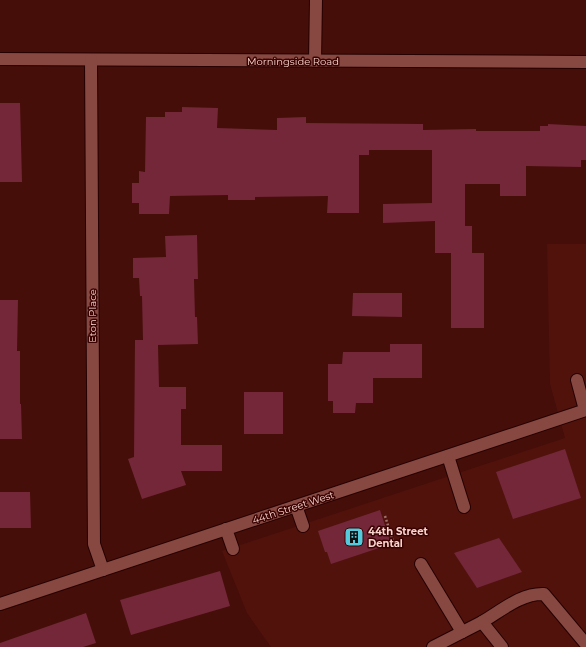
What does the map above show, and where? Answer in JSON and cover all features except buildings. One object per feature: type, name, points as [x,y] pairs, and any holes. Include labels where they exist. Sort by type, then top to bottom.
[{"type":"street","points":[[315,61],[316,0]]},
{"type":"street","name":"Morningside Road","points":[[0,59],[586,62]]},
{"type":"street","name":"Eton Place","points":[[91,60],[94,544],[103,570]]},
{"type":"street","points":[[577,380],[585,410]]},
{"type":"street","name":"44th Street West","points":[[0,604],[585,410]]},
{"type":"street","points":[[448,456],[464,507]]},
{"type":"street","points":[[296,506],[303,526]]},
{"type":"street","points":[[226,529],[233,549]]},
{"type":"street","points":[[421,564],[462,632]]},
{"type":"street","points":[[433,647],[482,622],[522,598],[536,594],[544,594],[585,643]]},
{"type":"street","points":[[482,622],[502,647]]},
{"type":"path","points":[[385,516],[395,547]]},
{"type":"shaded area","points":[[547,244],[586,244],[586,647],[271,647],[247,613],[222,551],[565,438],[550,384]]},
{"type":"place","name":"44th Street Dental","points":[[354,537]]}]
